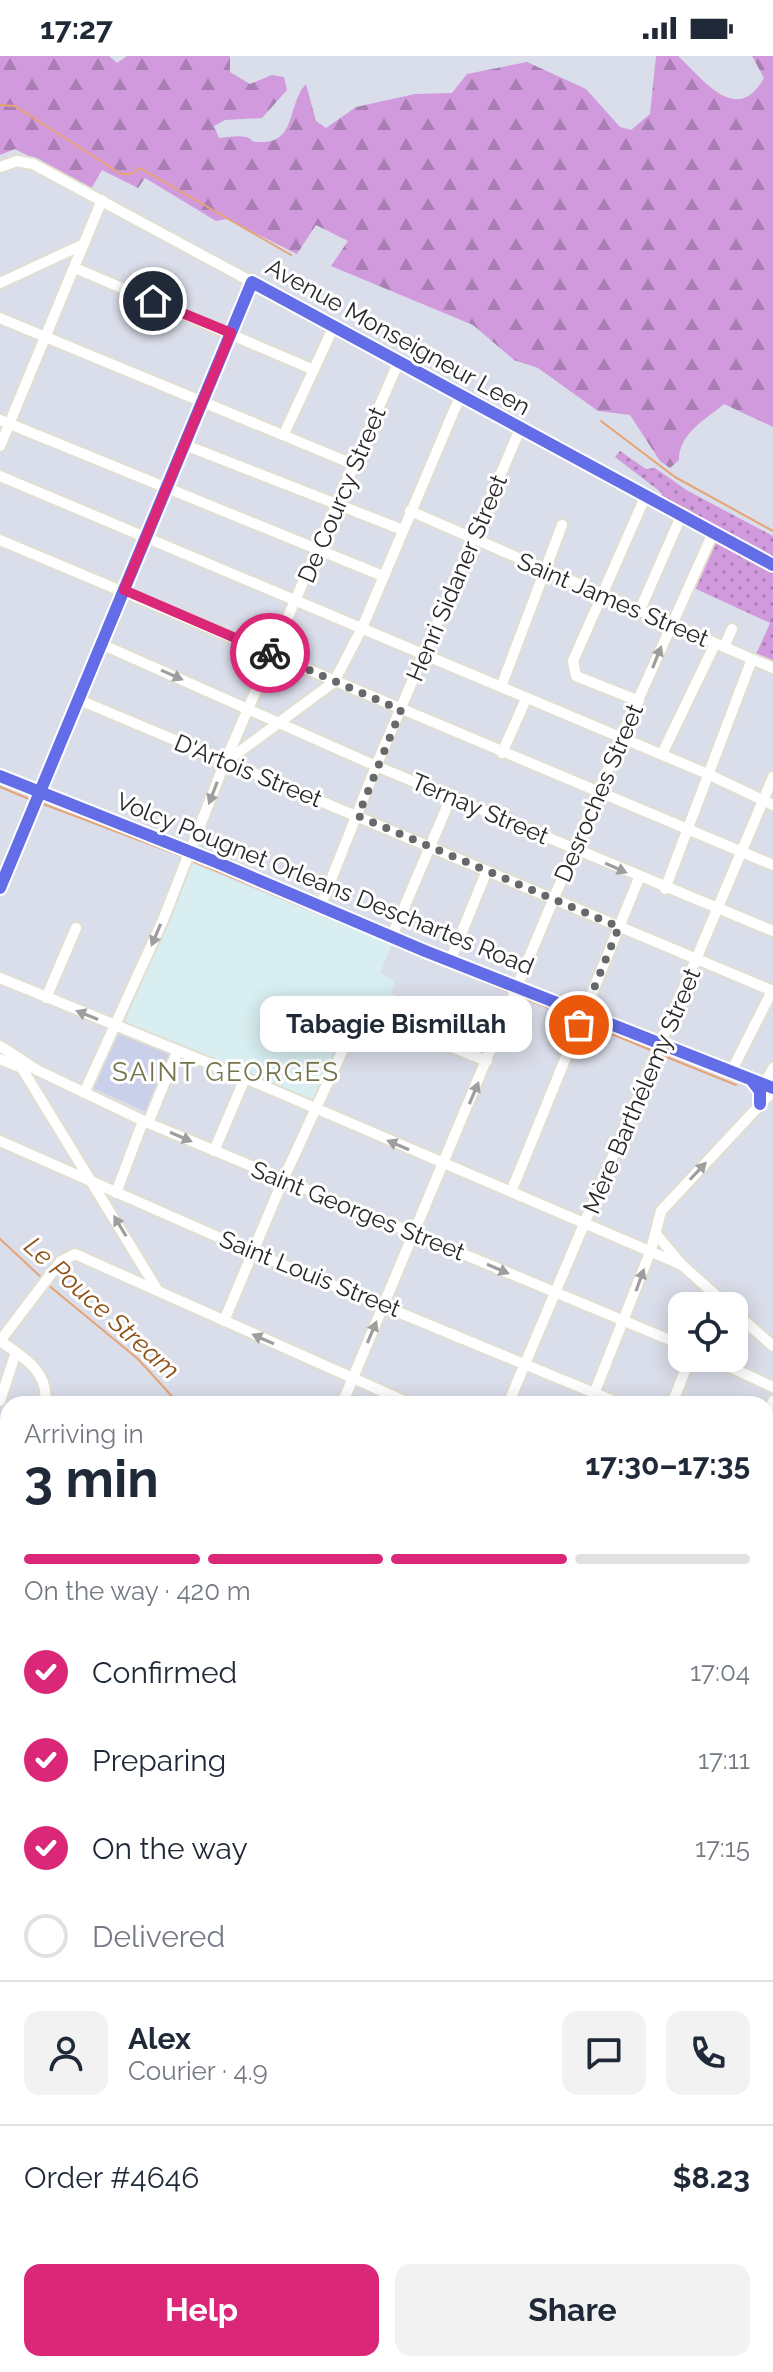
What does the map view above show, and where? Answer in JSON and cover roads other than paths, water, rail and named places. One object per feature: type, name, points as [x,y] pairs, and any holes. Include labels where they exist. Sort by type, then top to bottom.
[{"type":"main road","name":"Avenue Monseigneur Leen","points":[[252,282],[773,565]]},
{"type":"main road","points":[[0,888],[252,282]]},
{"type":"main road","name":"Volcy Pougnet Orleans Deschartes Road","points":[[0,776],[188,856],[321,905],[515,993],[770,1088]]},
{"type":"main road","points":[[747,1079],[760,1091],[760,1104]]},
{"type":"street","name":"Avenue Monseigneur Leen","points":[[0,167],[17,161],[33,164],[252,282]]},
{"type":"street","points":[[0,446],[5,422],[46,339],[102,200]]},
{"type":"street","points":[[0,283],[84,244]]},
{"type":"street","points":[[75,268],[314,370]]},
{"type":"street","points":[[0,318],[355,465]]},
{"type":"street","points":[[284,434],[334,326]]},
{"type":"street","name":"De Courcy Street","points":[[84,1093],[117,1027],[225,762],[399,361]]},
{"type":"street","points":[[225,762],[334,682],[362,628],[461,394]]},
{"type":"street","points":[[5,422],[383,576]]},
{"type":"street","name":"Henri Sidaner Street","points":[[321,905],[376,766],[520,429]]},
{"type":"street","points":[[185,445],[339,502],[403,530]]},
{"type":"street","points":[[0,476],[662,754],[768,803]]},
{"type":"street","points":[[639,701],[576,676],[573,661],[646,495]]},
{"type":"street","name":"Saint James Street","points":[[410,511],[602,597],[773,668]]},
{"type":"street","points":[[639,612],[682,514]]},
{"type":"street","points":[[501,687],[562,525]]},
{"type":"street","name":"Desroches Street","points":[[345,1396],[621,738],[713,533]]},
{"type":"street","points":[[0,540],[773,865]]},
{"type":"street","points":[[662,754],[732,629]]},
{"type":"street","name":"Ternay Street","points":[[101,644],[376,766],[452,795],[665,889],[773,931]]},
{"type":"street","points":[[665,889],[752,659]]},
{"type":"street","name":"D'Artois Street","points":[[77,699],[773,991]]},
{"type":"street","points":[[502,753],[526,699]]},
{"type":"street","name":"Mère Barthélemy Street","points":[[511,1396],[742,851],[768,803],[773,777]]},
{"type":"street","points":[[392,936],[452,795]]},
{"type":"street","points":[[450,961],[486,873]]},
{"type":"street","points":[[511,1192],[639,878]]},
{"type":"street","points":[[46,998],[76,928]]},
{"type":"street","points":[[0,978],[245,1078],[682,1265]]},
{"type":"street","points":[[731,1072],[773,991]]},
{"type":"street","points":[[224,1321],[283,1180],[361,1010],[487,1061]]},
{"type":"street","name":"Saint Georges Street","points":[[0,1046],[37,1070],[146,1122],[668,1339]]},
{"type":"street","points":[[116,1193],[177,1052]]},
{"type":"street","name":"Saint Georges Street","points":[[0,1059],[23,1070],[37,1070]]},
{"type":"street","points":[[593,1396],[651,1250],[661,1211],[760,1104],[770,1088],[773,1068]]},
{"type":"street","points":[[23,1070],[45,1101],[159,1293]]},
{"type":"street","points":[[45,1101],[46,1087],[54,1078]]},
{"type":"street","points":[[214,1151],[245,1078]]},
{"type":"street","name":"Saint Louis Street","points":[[0,1141],[252,1252],[526,1362],[601,1396]]},
{"type":"street","points":[[656,1234],[682,1265],[712,1292]]},
{"type":"street","points":[[46,1396],[38,1370],[0,1341],[64,1258],[75,1254],[392,1396]]},
{"type":"street","points":[[748,1324],[773,1346]]},
{"type":"street","points":[[2,1396],[16,1352]]},
{"type":"street","points":[[675,1396],[685,1372]]},
{"type":"street","points":[[740,1372],[773,1387]]},
{"type":"waterway","points":[[0,105],[15,106],[121,174],[131,174],[140,168],[291,255]]},
{"type":"waterway","points":[[601,421],[675,477],[773,531]]},
{"type":"waterway","points":[[0,787],[29,799]]},
{"type":"waterway","points":[[43,804],[184,857]]},
{"type":"waterway","points":[[190,860],[369,934]]},
{"type":"waterway","points":[[391,943],[407,950]]},
{"type":"waterway","points":[[427,958],[509,992]]},
{"type":"waterway","points":[[519,996],[576,1019]]},
{"type":"waterway","points":[[585,1023],[653,1051]]},
{"type":"waterway","points":[[659,1054],[736,1085]]},
{"type":"waterway","name":"Le Pouce Stream","points":[[0,1239],[43,1279]]},
{"type":"waterway","name":"Le Pouce Stream","points":[[47,1284],[138,1359],[172,1396]]},
{"type":"place","name":"Tabagie Bismillah","points":[[579,1025]]},
{"type":"district","name":"SAINT GEORGES","points":[[226,1072]]}]
